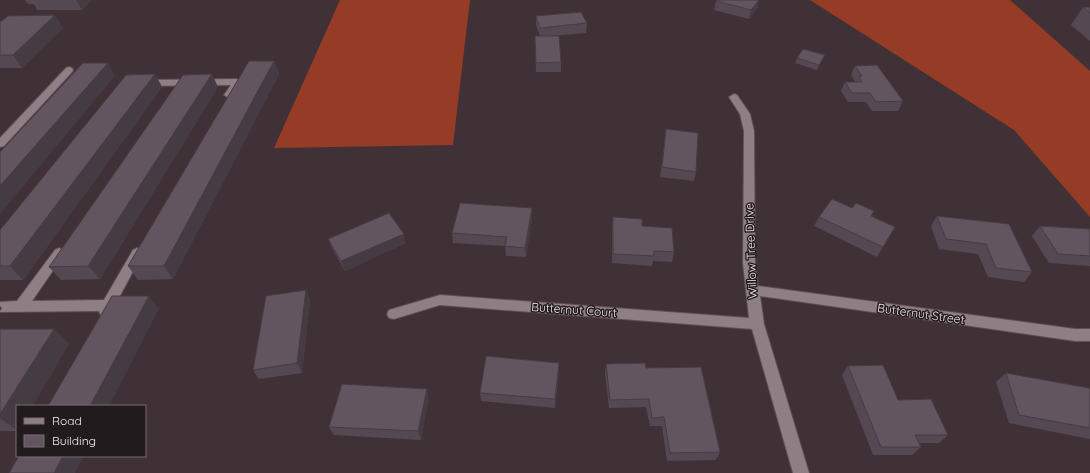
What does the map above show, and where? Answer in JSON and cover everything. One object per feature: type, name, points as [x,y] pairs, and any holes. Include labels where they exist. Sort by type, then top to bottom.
[{"type":"street","points":[[0,144],[69,70]]},
{"type":"street","points":[[170,95],[179,82]]},
{"type":"street","points":[[130,83],[237,82],[225,102]]},
{"type":"street","name":"Willow Tree Drive","points":[[734,97],[745,114],[749,131],[749,263],[757,324],[801,473]]},
{"type":"street","points":[[21,306],[66,242]]},
{"type":"street","points":[[99,319],[142,244]]},
{"type":"street","name":"Butternut Street","points":[[752,290],[1075,335],[1090,335]]},
{"type":"street","name":"Butternut Court","points":[[394,314],[440,300],[757,324]]},
{"type":"street","points":[[0,307],[107,306]]},
{"type":"shaded area","points":[[340,0],[470,0],[453,145],[274,148]]},
{"type":"shaded area","points":[[810,0],[1010,0],[1090,71],[1090,217],[1014,130]]},
{"type":"building","points":[[759,0],[751,10],[716,1]]},
{"type":"building","points":[[1083,7],[1090,7],[1090,13]]},
{"type":"building","points":[[581,12],[587,23],[540,28],[536,16]]},
{"type":"building","points":[[55,15],[13,55],[0,55],[0,21],[8,16]]},
{"type":"building","points":[[535,36],[559,36],[561,62],[536,63]]},
{"type":"building","points":[[803,49],[825,55],[819,65],[797,58]]},
{"type":"building","points":[[249,61],[274,61],[164,266],[128,266]]},
{"type":"building","points":[[83,63],[108,63],[0,186],[0,152]]},
{"type":"building","points":[[877,65],[903,101],[876,102],[870,93],[852,93],[845,82],[862,82],[859,76],[862,76],[855,66]]},
{"type":"building","points":[[155,74],[10,266],[0,266],[0,230],[126,75]]},
{"type":"building","points":[[212,74],[88,266],[49,267],[183,75]]},
{"type":"building","points":[[666,129],[698,133],[696,172],[662,167]]},
{"type":"building","points":[[832,199],[852,208],[856,203],[874,211],[871,216],[895,227],[883,247],[819,217]]},
{"type":"building","points":[[460,203],[532,208],[525,248],[505,246],[507,237],[452,233]]},
{"type":"building","points":[[389,213],[404,234],[341,261],[328,239]]},
{"type":"building","points":[[937,216],[1009,224],[1032,272],[996,268],[986,244],[946,239]]},
{"type":"building","points":[[613,217],[642,219],[642,226],[672,228],[674,252],[654,251],[654,256],[613,254]]},
{"type":"building","points":[[1040,226],[1090,229],[1090,256],[1058,254]]},
{"type":"building","points":[[306,290],[297,363],[253,370],[266,296]]},
{"type":"building","points":[[112,296],[149,296],[91,405],[49,405]]},
{"type":"building","points":[[0,329],[54,329],[0,414]]},
{"type":"building","points":[[486,356],[559,363],[555,399],[480,393]]},
{"type":"building","points":[[645,363],[646,368],[701,367],[720,452],[670,453],[664,417],[652,418],[649,399],[610,400],[606,364]]},
{"type":"building","points":[[883,365],[898,400],[931,399],[948,435],[915,435],[921,447],[881,447],[848,366]]},
{"type":"building","points":[[1006,373],[1089,388],[1090,428],[1019,415]]},
{"type":"building","points":[[342,384],[427,389],[418,431],[329,427]]},
{"type":"building","points":[[18,457],[62,457],[54,473],[9,473]]}]
